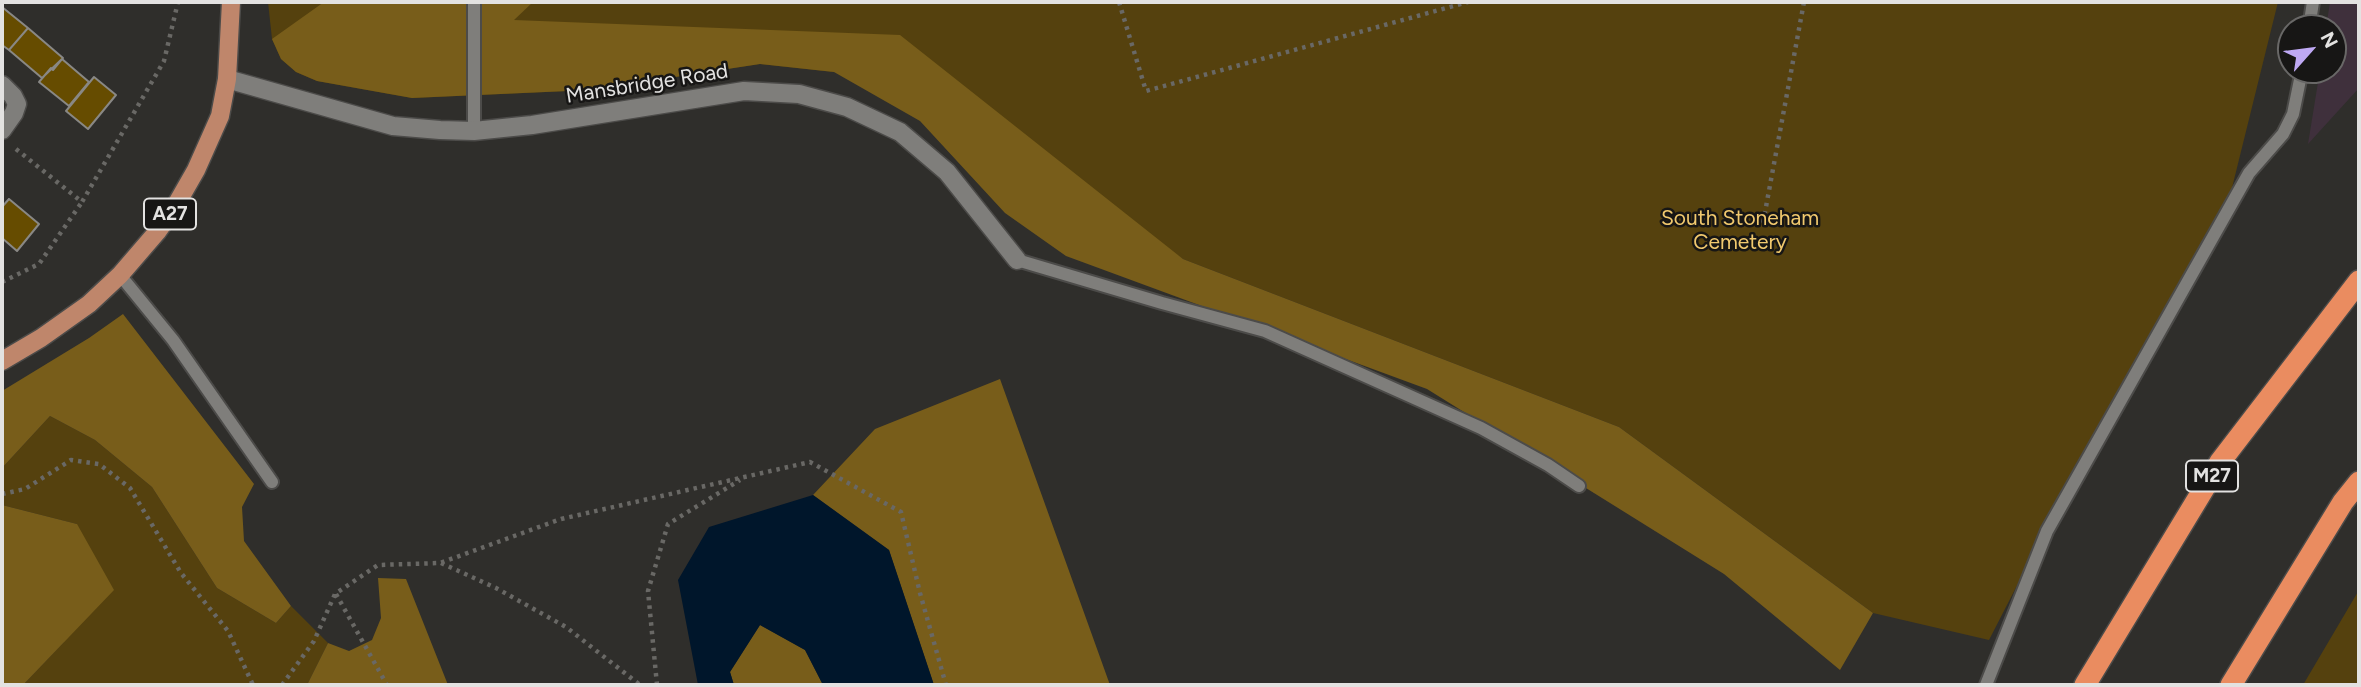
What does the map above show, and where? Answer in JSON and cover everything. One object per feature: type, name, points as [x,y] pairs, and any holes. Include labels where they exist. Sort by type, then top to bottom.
[{"type":"highway","name":"M27","points":[[2085,685],[2220,463],[2359,281]]},
{"type":"highway","points":[[2231,685],[2343,502],[2359,482]]},
{"type":"main road","name":"A27","points":[[2,360],[41,338],[79,311],[120,275],[158,232],[196,170],[220,116],[227,79],[231,2]]},
{"type":"street","name":"Mansbridge Road","points":[[227,79],[393,125],[474,131],[532,125],[744,91],[799,94],[847,107],[900,132],[947,172],[1017,260]]},
{"type":"street","points":[[2,85],[13,96],[16,104],[7,138]]},
{"type":"lane","points":[[474,2],[474,131]]},
{"type":"lane","points":[[1986,685],[2047,531],[2249,173],[2283,134],[2293,114],[2299,84]]},
{"type":"lane","points":[[1017,260],[1265,331],[1481,428],[1548,465],[1578,486]]},
{"type":"lane","points":[[120,275],[173,340],[272,482]]},
{"type":"path","points":[[2,282],[39,264],[82,202],[164,61],[178,2]]},
{"type":"path","points":[[1119,2],[1146,91],[1468,2]]},
{"type":"path","points":[[1763,223],[1804,2]]},
{"type":"path","points":[[7,138],[82,202]]},
{"type":"path","points":[[2,494],[24,489],[71,460],[99,464],[130,488],[181,573],[228,631],[253,685]]},
{"type":"path","points":[[282,685],[314,641],[335,594],[378,565],[440,563],[561,519],[810,462],[901,512],[946,685]]},
{"type":"path","points":[[657,685],[648,591],[668,524],[744,477]]},
{"type":"path","points":[[440,563],[496,588],[566,627],[640,685]]},
{"type":"path","points":[[335,594],[387,685]]},
{"type":"shaded area","points":[[324,2],[533,2],[514,20],[900,35],[1183,259],[1619,427],[1873,613],[1840,670],[1724,574],[1427,389],[1066,256],[1005,213],[920,121],[834,72],[760,64],[590,90],[412,98],[317,81],[296,72],[281,59],[272,39]]},
{"type":"shaded area","points":[[2330,2],[2359,2],[2359,88],[2308,144],[2318,84],[2347,84],[2347,14],[2328,14]]},
{"type":"shaded area","points":[[123,314],[254,484],[242,507],[244,541],[291,606],[276,623],[217,588],[152,487],[95,440],[50,416],[2,468],[2,391]]},
{"type":"shaded area","points":[[1000,379],[1110,685],[934,685],[889,550],[813,495],[875,429]]},
{"type":"shaded area","points":[[2,505],[77,524],[114,590],[23,685],[2,685]]},
{"type":"shaded area","points":[[378,578],[406,579],[448,685],[307,685],[328,643],[349,651],[372,640],[381,618]]},
{"type":"shaded area","points":[[760,625],[805,650],[823,685],[734,685],[730,672]]},
{"type":"green space","name":"South Stoneham Cemetery","points":[[268,2],[2278,2],[2228,204],[2063,496],[1989,640],[1873,613],[1619,427],[1183,259],[903,71],[834,72],[760,64],[590,90],[412,98],[317,81],[296,72],[281,59],[272,39]]},
{"type":"green space","points":[[50,416],[95,440],[152,487],[217,588],[276,623],[291,606],[328,643],[307,685],[23,685],[64,642],[77,524],[2,505],[2,468]]},
{"type":"green space","points":[[2359,590],[2359,685],[2303,685]]},
{"type":"water","points":[[813,495],[889,550],[934,685],[823,685],[805,650],[760,625],[730,672],[734,685],[698,685],[678,580],[709,527]]},
{"type":"building","points":[[2,7],[28,28],[9,50],[2,45]]},
{"type":"building","points":[[28,28],[63,58],[42,78],[9,50]]},
{"type":"building","points":[[62,59],[89,82],[69,106],[39,82]]},
{"type":"building","points":[[94,77],[116,95],[88,129],[66,111]]},
{"type":"building","points":[[9,199],[39,224],[17,251],[2,238],[2,207]]}]
